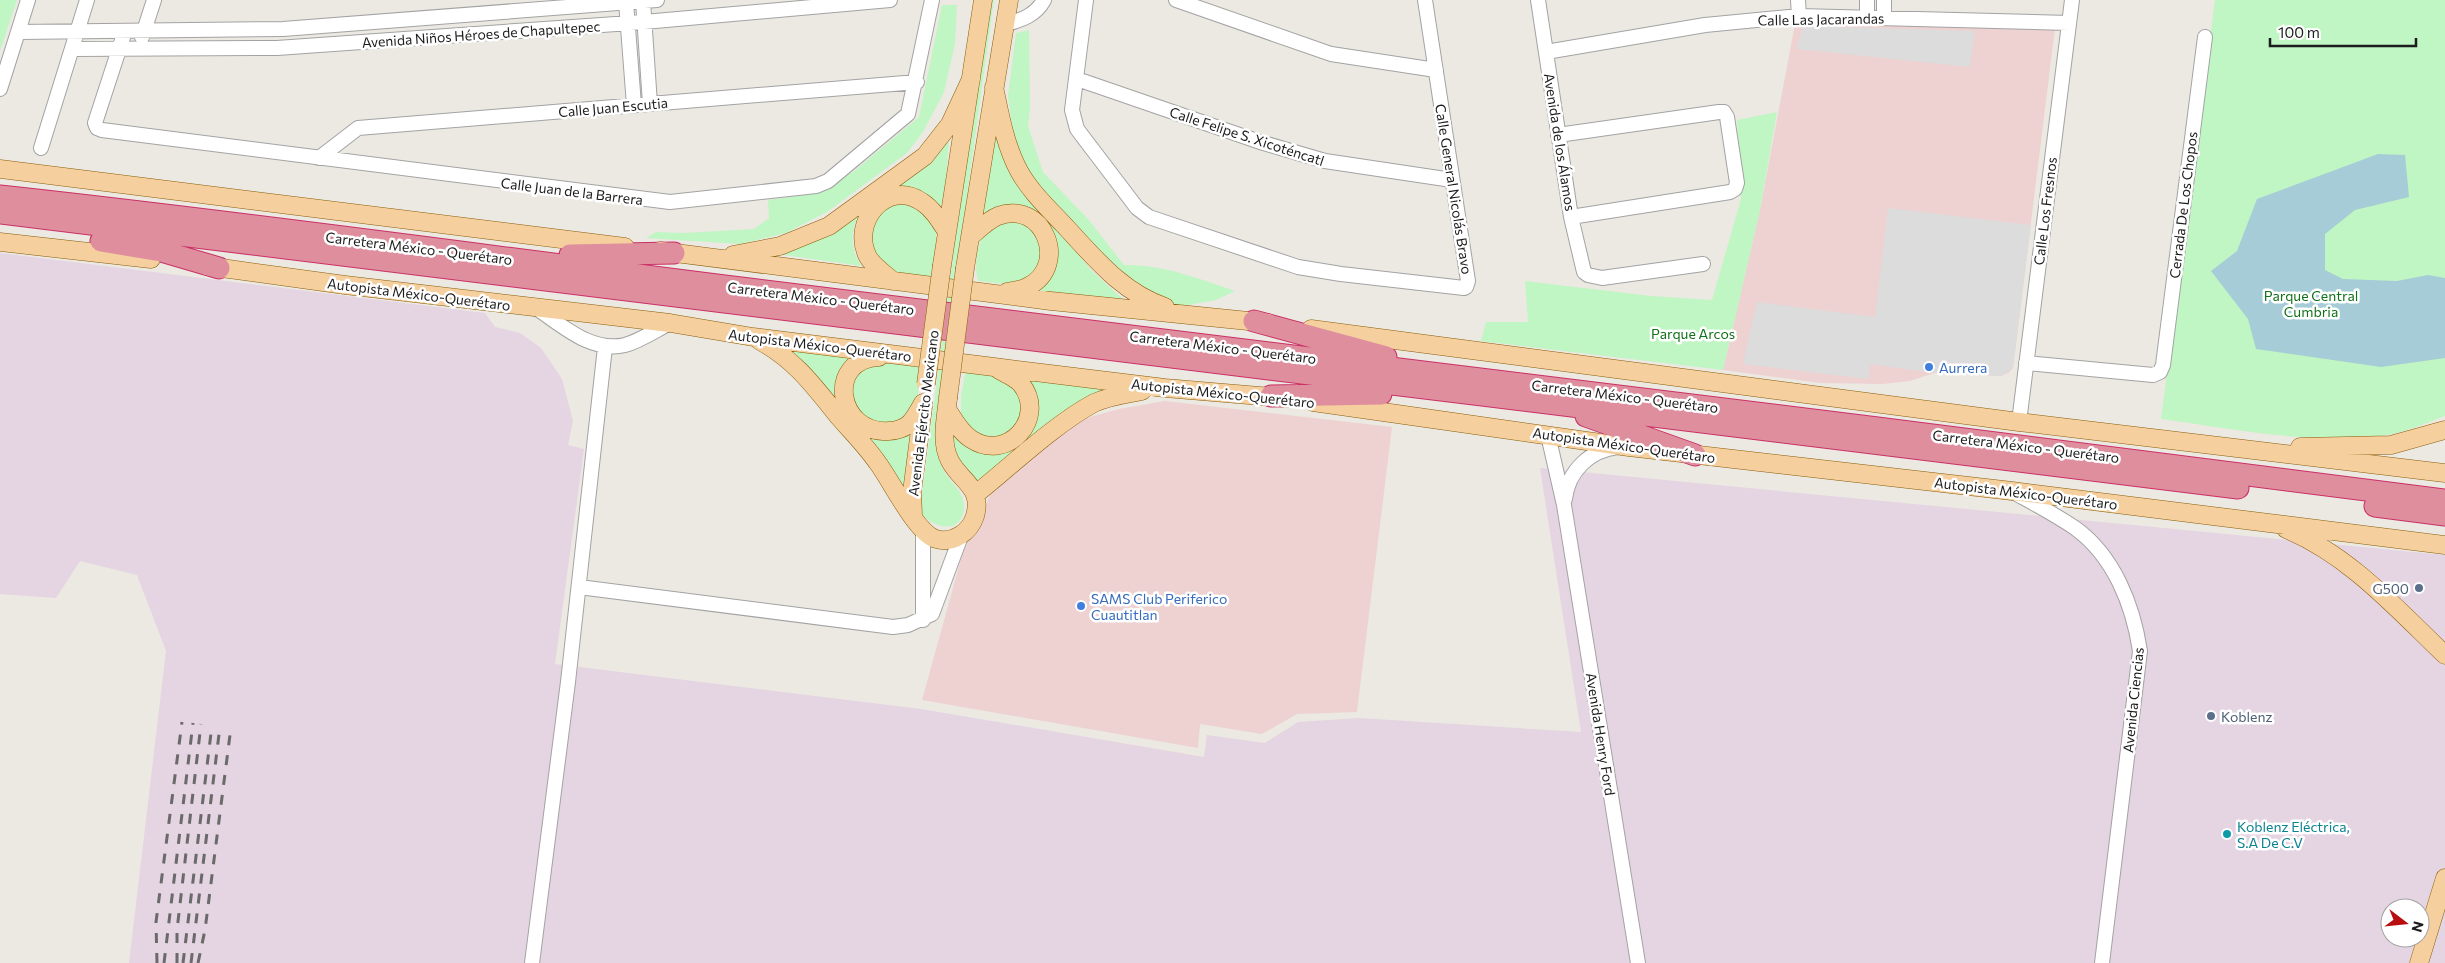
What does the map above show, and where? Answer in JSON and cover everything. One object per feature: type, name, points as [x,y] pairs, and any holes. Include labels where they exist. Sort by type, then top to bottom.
[{"type":"highway","name":"Carretera México - Querétaro","points":[[0,196],[141,211],[1436,381],[1550,404],[1744,426],[2445,515]]},
{"type":"highway","points":[[1,228],[124,244],[220,268]]},
{"type":"highway","name":"Carretera México - Querétaro","points":[[1,228],[1436,381],[2445,500]]},
{"type":"highway","points":[[459,253],[609,256],[674,253]]},
{"type":"highway","points":[[1254,322],[1275,329],[1362,349],[1436,381]]},
{"type":"highway","points":[[1271,396],[1394,394],[1436,381]]},
{"type":"highway","points":[[1550,404],[1695,455]]},
{"type":"main road","name":"Avenida Ejército Mexicano","points":[[923,531],[913,516],[912,492],[942,265],[983,0]]},
{"type":"main road","name":"Avenida Ejército Mexicano","points":[[976,494],[951,462],[946,448],[944,430],[965,268],[1009,0]]},
{"type":"main road","points":[[717,258],[780,246],[829,226],[925,156],[950,124],[971,79]]},
{"type":"main road","points":[[994,87],[1009,148],[1019,171],[1032,190],[1113,278],[1139,296],[1163,307],[1199,316]]},
{"type":"main road","points":[[0,169],[998,294],[1254,322],[2019,422],[2445,473]]},
{"type":"main road","points":[[893,281],[868,258],[862,236],[867,217],[874,208],[890,198],[912,198],[922,202],[948,232]]},
{"type":"main road","points":[[970,237],[997,216],[1015,213],[1031,218],[1044,230],[1049,249],[1042,274],[1028,287],[998,294]]},
{"type":"main road","name":"Autopista México-Querétaro","points":[[220,268],[670,323],[753,337],[1165,388],[1271,396],[1629,447],[2265,521],[2445,545]]},
{"type":"main road","points":[[753,337],[792,362],[877,461],[913,516]]},
{"type":"main road","points":[[902,355],[869,357],[853,366],[845,381],[844,390],[844,398],[850,414],[864,427],[872,431],[895,431],[909,424],[923,403]]},
{"type":"main road","points":[[948,404],[961,430],[971,440],[989,446],[1006,444],[1014,440],[1022,432],[1027,420],[1030,407],[1027,394],[1020,383],[994,367]]},
{"type":"main road","points":[[923,531],[936,539],[952,540],[961,536],[975,517],[976,494],[1073,416],[1096,402],[1118,395],[1165,388]]},
{"type":"main road","points":[[2226,448],[2391,445],[2445,430]]},
{"type":"main road","points":[[2265,521],[2303,537],[2345,563],[2370,583],[2443,653]]},
{"type":"main road","points":[[2419,963],[2445,878]]},
{"type":"street","points":[[0,89],[28,0]]},
{"type":"street","points":[[41,148],[87,0]]},
{"type":"street","points":[[138,50],[154,0]]},
{"type":"street","name":"Avenida Niños Héroes de Chapultepec","points":[[72,49],[277,48],[627,24],[783,4],[890,0]]},
{"type":"street","name":"Calle Juan de la Barrera","points":[[120,50],[95,123],[97,128],[102,130],[670,202],[816,186],[828,181],[903,120],[911,108],[932,0]]},
{"type":"street","points":[[1006,24],[1032,14],[1044,0]]},
{"type":"street","name":"Calle General Nicolás Bravo","points":[[1086,0],[1072,110],[1077,129],[1142,214],[1214,241],[1298,267],[1460,288],[1466,287],[1468,281],[1425,0]]},
{"type":"street","points":[[1176,0],[1331,54],[1436,70]]},
{"type":"street","name":"Avenida de los Álamos","points":[[1538,0],[1571,217],[1584,272],[1594,277],[1703,264]]},
{"type":"street","points":[[1798,0],[1798,16]]},
{"type":"street","points":[[1867,0],[1867,18]]},
{"type":"street","points":[[1884,0],[1884,18]]},
{"type":"street","name":"Calle Los Fresnos","points":[[2019,422],[2072,0]]},
{"type":"street","points":[[650,1],[644,22],[650,104]]},
{"type":"street","name":"Avenida Niños Héroes de Chapultepec","points":[[18,32],[282,29],[399,20],[563,3],[650,1]]},
{"type":"street","points":[[626,2],[634,105]]},
{"type":"street","name":"Calle Las Jacarandas","points":[[1546,52],[1705,24],[1798,16],[2069,23]]},
{"type":"street","points":[[399,20],[400,39]]},
{"type":"street","points":[[380,21],[382,40]]},
{"type":"street","points":[[120,50],[126,31]]},
{"type":"street","name":"Cerrada De Los Chopos","points":[[2026,363],[2153,375],[2160,372],[2163,364],[2205,37]]},
{"type":"street","name":"Calle Felipe S. Xicoténcatl","points":[[1076,79],[1260,142],[1325,162],[1452,180]]},
{"type":"street","name":"Calle Juan Escutia","points":[[319,158],[358,128],[917,82]]},
{"type":"street","points":[[1558,135],[1719,112],[1724,112],[1727,117],[1737,183],[1736,189],[1730,192],[1571,217]]},
{"type":"street","points":[[535,307],[588,342],[605,347],[626,344],[670,323]]},
{"type":"street","points":[[532,963],[579,587],[605,347]]},
{"type":"street","name":"Avenida Henry Ford","points":[[1548,435],[1564,505],[1638,963]]},
{"type":"street","name":"Avenida Henry Ford","points":[[1564,505],[1571,479],[1588,458],[1603,450],[1629,447]]},
{"type":"street","name":"Avenida Ciencias","points":[[2012,491],[2075,529],[2096,546],[2112,568],[2136,622],[2140,651],[2102,963]]},
{"type":"street","points":[[923,531],[923,620]]},
{"type":"street","points":[[579,587],[893,627],[908,625],[923,620],[932,614],[935,609],[944,579],[961,536]]},
{"type":"shaded area","points":[[1795,24],[2055,28],[2013,368],[2008,373],[2001,376],[1934,373],[1910,381],[1883,384],[1820,383],[1723,370],[1760,210]]},
{"type":"shaded area","points":[[1803,26],[1975,31],[1970,67],[1797,49]]},
{"type":"shaded area","points":[[1888,208],[2031,225],[2013,368],[2001,376],[1934,373],[1870,364],[1868,379],[1743,364],[1757,302],[1875,317]]},
{"type":"shaded area","points":[[0,253],[485,313],[495,327],[520,333],[541,348],[562,379],[573,421],[568,445],[584,449],[555,664],[921,709],[1204,757],[1207,735],[1265,743],[1298,722],[1359,718],[1581,732],[1540,468],[2445,555],[2445,963],[129,963],[166,651],[137,575],[80,561],[56,598],[0,594]]},
{"type":"shaded area","points":[[1165,401],[1392,427],[1357,712],[1297,714],[1262,734],[1200,724],[1198,748],[922,700],[963,552],[995,485],[1068,423],[1119,409]]},
{"type":"green space","points":[[0,0],[17,0],[0,51]]},
{"type":"green space","points":[[987,0],[994,0],[938,405],[938,454],[943,469],[961,494],[964,505],[960,521],[955,525],[942,526],[928,520],[922,514],[921,502]]},
{"type":"green space","name":"Parque Central Cumbria","points":[[2215,0],[2445,0],[2445,416],[2396,433],[2352,438],[2297,437],[2161,419]]},
{"type":"green space","points":[[942,5],[957,5],[955,44],[944,92],[923,132],[907,153],[827,212],[786,233],[740,244],[646,238],[656,232],[683,233],[754,229],[769,218],[768,200],[819,193],[829,183],[853,172],[919,117]]},
{"type":"green space","points":[[1029,30],[1030,107],[1028,126],[1043,172],[1088,219],[1124,265],[1138,265],[1167,270],[1235,291],[1216,300],[1182,306],[1165,303],[1142,294],[1058,209],[1021,163],[1013,135],[1008,96],[1016,33]]},
{"type":"green space","name":"Parque Arcos","points":[[1777,112],[1760,210],[1723,370],[1481,341],[1486,322],[1528,322],[1525,281],[1651,296],[1712,300],[1741,199],[1737,120]]},
{"type":"green space","points":[[994,116],[1064,238],[1092,271],[1125,301],[1030,290],[1047,277],[1042,219],[982,220]]},
{"type":"green space","points":[[950,124],[946,180],[940,212],[927,197],[859,213],[854,227],[853,247],[862,266],[777,254],[832,230]]},
{"type":"green space","points":[[909,202],[934,222],[938,248],[933,278],[893,273],[876,266],[868,238],[882,206]]},
{"type":"green space","points":[[1010,221],[1030,228],[1039,237],[1041,251],[1038,271],[1014,285],[978,281],[976,260],[982,238],[991,227]]},
{"type":"green space","points":[[780,346],[854,357],[846,365],[856,426],[914,428],[906,492]]},
{"type":"green space","points":[[873,360],[922,363],[917,402],[912,412],[886,429],[851,410],[851,378]]},
{"type":"green space","points":[[966,369],[993,372],[1021,394],[1022,420],[1009,431],[998,436],[987,437],[971,432],[961,413],[961,396]]},
{"type":"green space","points":[[1017,376],[1123,389],[979,483],[972,480],[962,467],[954,443],[953,428],[977,448],[1030,428]]},
{"type":"water","points":[[2378,154],[2405,155],[2409,197],[2355,210],[2325,234],[2325,270],[2343,279],[2397,281],[2428,275],[2445,278],[2445,358],[2381,367],[2256,349],[2248,319],[2211,271],[2237,251],[2257,199]]},
{"type":"railway","points":[[157,963],[156,922],[182,722]]},
{"type":"railway","points":[[164,963],[193,723]]},
{"type":"railway","points":[[177,963],[177,930],[201,724]]},
{"type":"railway","points":[[183,963],[212,725]]},
{"type":"railway","points":[[191,963],[220,726]]},
{"type":"railway","points":[[198,963],[205,930],[231,727]]},
{"type":"place","name":"Aurrera","points":[[1929,367]]},
{"type":"place","name":"G500","points":[[2419,588]]},
{"type":"place","name":"SAMS Club Periferico Cuautitlan","points":[[1081,606]]},
{"type":"place","name":"Koblenz","points":[[2211,716]]},
{"type":"place","name":"Koblenz Eléctrica, S.A De C.V","points":[[2227,834]]}]
